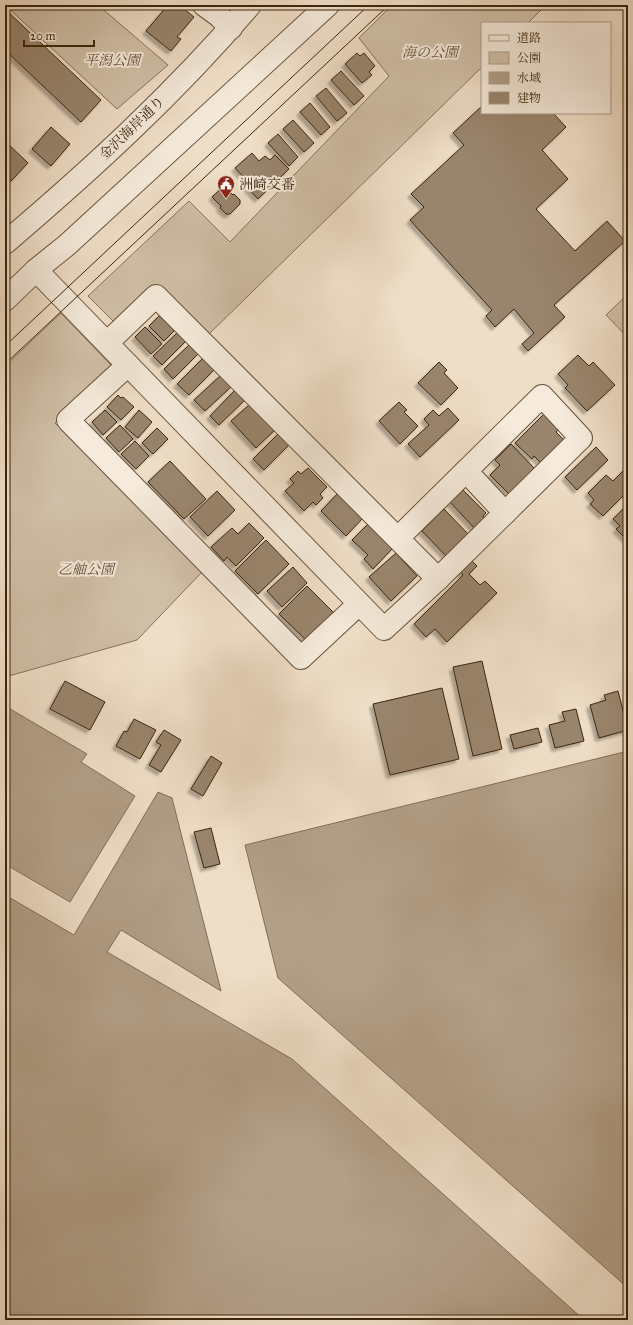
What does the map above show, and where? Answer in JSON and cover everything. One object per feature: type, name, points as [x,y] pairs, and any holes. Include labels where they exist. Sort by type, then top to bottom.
[{"type":"street","points":[[204,5],[231,28]]},
{"type":"street","name":"金沢海岸通り","points":[[5,243],[46,209],[153,110],[231,28],[250,5]]},
{"type":"street","points":[[5,300],[36,270],[67,245],[328,5]]},
{"type":"street","points":[[36,270],[384,629],[438,579],[581,438],[542,396],[398,538]]},
{"type":"street","points":[[107,343],[156,296],[438,579]]},
{"type":"street","points":[[128,365],[68,420],[301,658],[359,604]]},
{"type":"street","points":[[466,471],[505,513]]},
{"type":"green space","name":"平潟公園","points":[[5,5],[98,5],[168,65],[117,109]]},
{"type":"green space","name":"海の公園","points":[[392,5],[546,5],[529,22],[481,22],[481,68],[205,338],[156,289],[117,325],[88,296],[189,201],[230,242],[389,76],[359,38]]},
{"type":"green space","points":[[628,294],[628,338],[606,315]]},
{"type":"green space","name":"乙舳公園","points":[[61,313],[111,365],[55,423],[203,571],[137,640],[5,677],[5,366]]},
{"type":"water","points":[[5,706],[87,754],[81,762],[135,796],[70,902],[5,864]]},
{"type":"water","points":[[628,751],[628,1288],[278,978],[245,845]]},
{"type":"water","points":[[158,792],[172,798],[221,991],[121,930],[107,952],[292,1059],[584,1320],[5,1320],[5,895],[74,935]]},
{"type":"building","points":[[168,5],[179,5],[194,17],[177,37],[181,39],[171,51],[146,31]]},
{"type":"building","points":[[5,9],[101,100],[81,122],[5,50]]},
{"type":"building","points":[[357,53],[360,56],[364,53],[375,66],[369,72],[372,75],[362,83],[345,64]]},
{"type":"building","points":[[341,71],[364,96],[354,105],[331,80]]},
{"type":"building","points":[[326,88],[347,113],[337,121],[316,96]]},
{"type":"building","points":[[310,103],[330,127],[321,135],[300,112]]},
{"type":"building","points":[[481,107],[481,114],[554,114],[566,127],[542,150],[568,179],[536,209],[575,251],[607,221],[625,241],[554,305],[565,317],[528,351],[522,344],[534,333],[514,309],[495,327],[486,316],[492,310],[410,220],[424,207],[411,194],[464,145],[453,133]]},
{"type":"building","points":[[293,120],[314,143],[304,152],[283,129]]},
{"type":"building","points":[[51,127],[70,144],[51,166],[32,149]]},
{"type":"building","points":[[278,134],[298,157],[289,166],[268,143]]},
{"type":"building","points":[[5,141],[28,163],[11,181],[5,176]]},
{"type":"building","points":[[252,153],[259,161],[265,156],[270,160],[275,155],[289,169],[258,199],[244,184],[247,181],[235,168]]},
{"type":"building","name":"洲崎交番","points":[[224,186],[240,200],[240,204],[230,214],[226,214],[220,208],[221,206],[212,197]]},
{"type":"building","points":[[161,314],[176,329],[164,341],[149,326]]},
{"type":"building","points":[[145,327],[162,344],[151,354],[135,337]]},
{"type":"building","points":[[180,330],[188,339],[162,365],[153,356]]},
{"type":"building","points":[[190,344],[199,353],[173,379],[164,369]]},
{"type":"building","points":[[578,355],[589,366],[593,362],[615,385],[587,411],[565,388],[568,385],[558,374]]},
{"type":"building","points":[[204,357],[215,369],[189,395],[177,384]]},
{"type":"building","points":[[439,362],[447,370],[444,373],[458,388],[441,405],[418,383]]},
{"type":"building","points":[[221,375],[231,387],[205,411],[194,400]]},
{"type":"building","points":[[235,390],[245,400],[219,425],[210,416]]},
{"type":"building","points":[[118,395],[121,398],[123,397],[134,407],[121,420],[107,407]]},
{"type":"building","points":[[399,402],[407,410],[404,412],[418,426],[400,444],[379,421]]},
{"type":"building","points":[[250,404],[277,428],[256,448],[231,421]]},
{"type":"building","points":[[448,408],[459,420],[420,457],[408,444],[429,425],[424,419],[433,410],[439,416]]},
{"type":"building","points":[[105,410],[117,422],[103,435],[92,422]]},
{"type":"building","points":[[139,410],[152,422],[138,438],[125,427]]},
{"type":"building","points":[[544,414],[559,429],[556,432],[565,441],[542,464],[534,456],[532,459],[515,443]]},
{"type":"building","points":[[120,425],[133,439],[119,452],[106,438]]},
{"type":"building","points":[[157,428],[168,439],[153,454],[142,443]]},
{"type":"building","points":[[280,432],[291,443],[264,470],[253,459]]},
{"type":"building","points":[[135,441],[149,456],[136,469],[121,454]]},
{"type":"building","points":[[511,444],[536,470],[510,495],[490,475],[500,465],[495,460]]},
{"type":"building","points":[[596,447],[608,460],[577,490],[565,477]]},
{"type":"building","points":[[170,461],[206,499],[184,519],[148,482]]},
{"type":"building","points":[[627,467],[628,491],[603,516],[590,504],[594,500],[588,493],[606,475],[613,481]]},
{"type":"building","points":[[308,468],[327,487],[320,494],[323,498],[316,505],[313,502],[304,511],[285,491],[294,483],[290,479],[298,471],[301,474]]},
{"type":"building","points":[[463,490],[486,513],[483,516],[486,520],[476,530],[450,502]]},
{"type":"building","points":[[217,491],[235,510],[208,536],[190,517]]},
{"type":"building","points":[[338,493],[363,518],[346,536],[321,511]]},
{"type":"building","points":[[628,504],[628,541],[616,529],[620,526],[613,519]]},
{"type":"building","points":[[444,509],[468,534],[446,556],[422,531]]},
{"type":"building","points":[[249,523],[264,538],[236,566],[227,557],[224,561],[211,547],[232,528],[238,534]]},
{"type":"building","points":[[369,523],[394,547],[373,569],[364,559],[368,555],[352,540]]},
{"type":"building","points":[[266,540],[289,564],[258,594],[235,571]]},
{"type":"building","points":[[396,553],[417,576],[391,601],[369,577]]},
{"type":"building","points":[[471,560],[477,566],[469,574],[480,585],[485,581],[497,593],[447,642],[435,629],[426,637],[414,624],[463,575],[460,572]]},
{"type":"building","points":[[293,567],[307,583],[282,607],[267,591]]},
{"type":"building","points":[[307,586],[334,613],[307,641],[279,614]]},
{"type":"building","points":[[482,661],[502,749],[473,756],[453,667]]},
{"type":"building","points":[[65,681],[105,702],[90,730],[50,709]]},
{"type":"building","points":[[442,688],[459,759],[390,775],[373,704]]},
{"type":"building","points":[[618,691],[628,730],[599,738],[590,705],[606,700],[604,695]]},
{"type":"building","points":[[576,709],[584,741],[555,748],[549,725],[565,721],[562,712]]},
{"type":"building","points":[[134,719],[156,730],[140,759],[116,746],[124,731],[127,732]]},
{"type":"building","points":[[538,728],[542,742],[514,749],[510,735]]},
{"type":"building","points":[[164,730],[181,740],[161,772],[149,765],[161,745],[156,742]]},
{"type":"building","points":[[211,756],[222,763],[203,796],[191,789]]},
{"type":"building","points":[[211,828],[220,864],[204,868],[194,832]]},
{"type":"tram line","points":[[5,346],[369,5]]},
{"type":"tram line","points":[[5,364],[389,5]]},
{"type":"place","name":"洲崎交番","points":[[226,199]]}]
